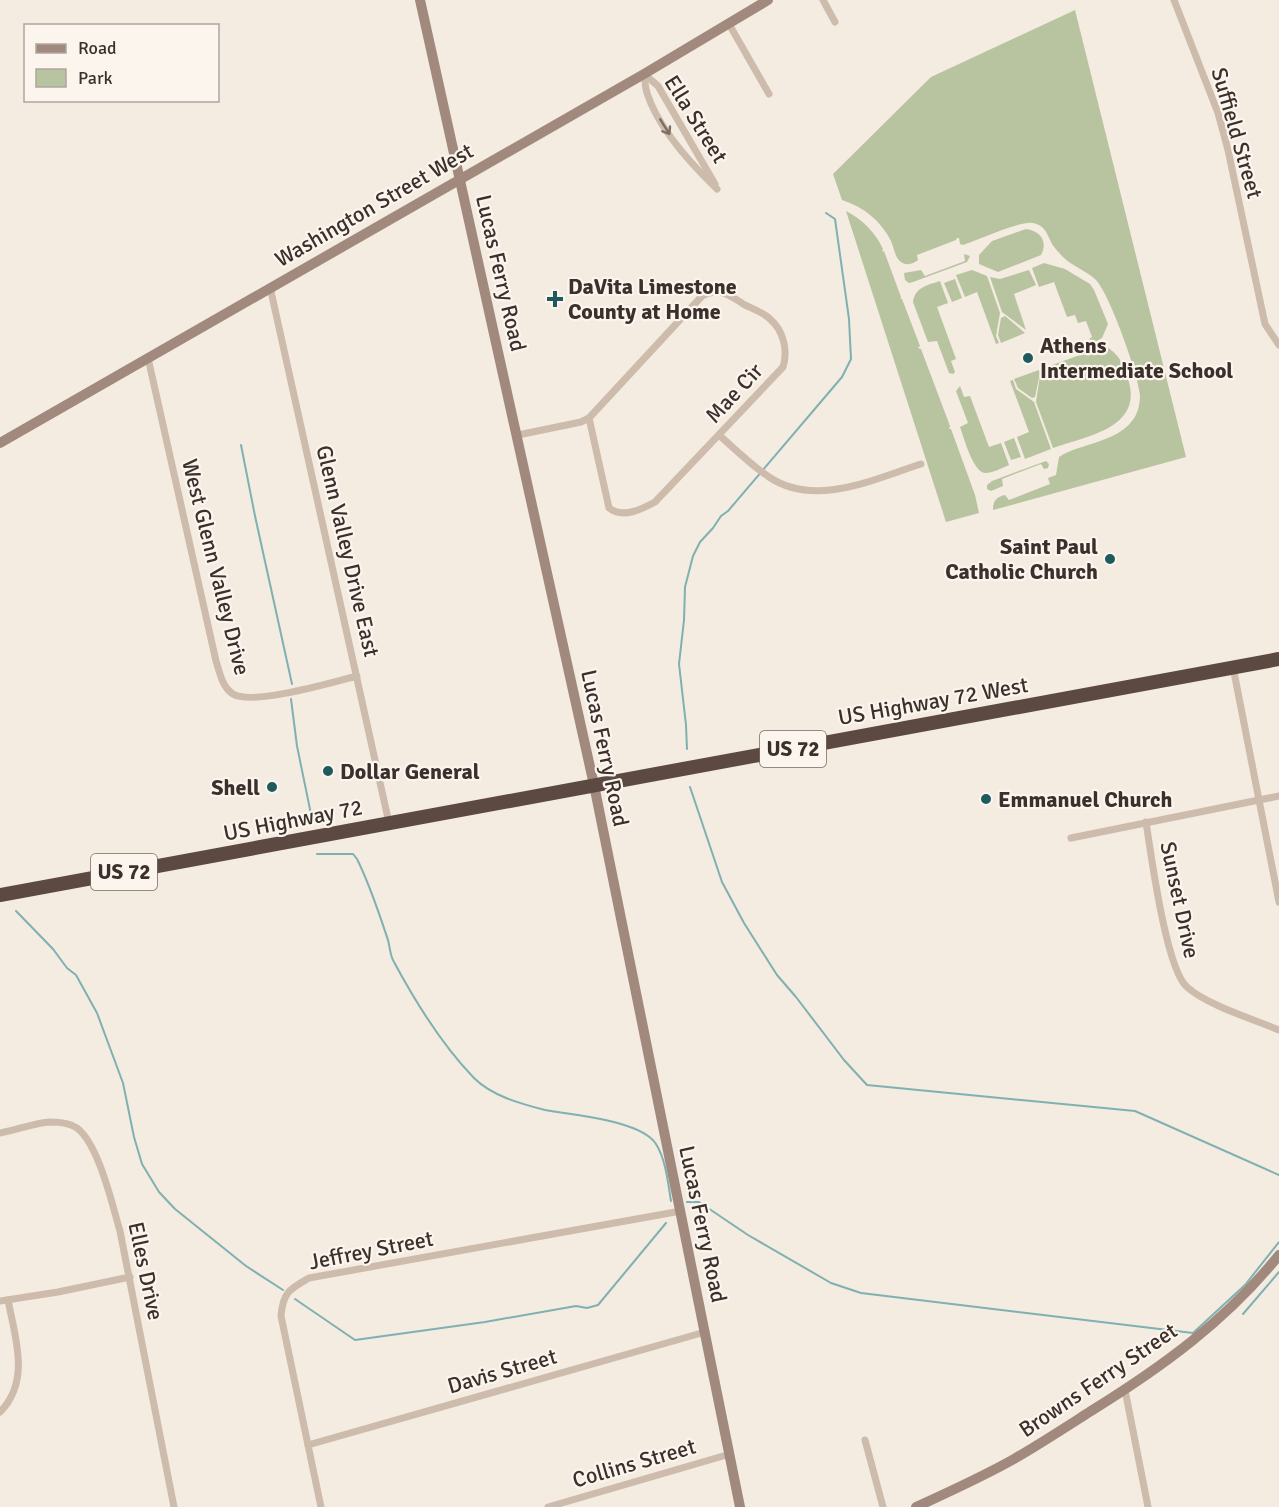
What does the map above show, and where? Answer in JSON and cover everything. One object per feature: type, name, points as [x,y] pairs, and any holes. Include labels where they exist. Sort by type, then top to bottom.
[{"type":"highway","name":"US Highway 72 West","points":[[594,785],[1279,659]]},
{"type":"highway","name":"US Highway 72","points":[[0,895],[594,785]]},
{"type":"street","name":"Lucas Ferry Road","points":[[420,0],[594,785],[741,1507]]},
{"type":"street","name":"Washington Street West","points":[[0,443],[644,74],[768,0]]},
{"type":"street","points":[[823,0],[836,22]]},
{"type":"street","name":"Suffield Street","points":[[1174,0],[1218,113],[1265,324],[1279,345]]},
{"type":"street","points":[[729,24],[769,94]]},
{"type":"street","name":"Ella Street","points":[[644,74],[658,86],[709,171],[717,189],[668,133],[646,92],[644,74]]},
{"type":"street","name":"Glenn Valley Drive East","points":[[270,287],[389,823]]},
{"type":"street","name":"Mae Cir","points":[[714,290],[723,292],[770,318],[783,339],[785,349],[783,367],[656,502],[642,509],[616,513],[609,508],[589,418],[702,296],[714,290]]},
{"type":"street","name":"West Glenn Valley Drive","points":[[148,358],[216,661],[226,688],[243,698],[254,698],[357,676]]},
{"type":"street","points":[[518,435],[581,422],[589,418]]},
{"type":"street","points":[[719,435],[766,475],[790,488],[820,490],[850,486],[921,464]]},
{"type":"street","points":[[1233,667],[1279,902]]},
{"type":"street","points":[[1071,838],[1279,796]]},
{"type":"street","name":"Sunset Drive","points":[[1146,822],[1155,880],[1173,964],[1181,981],[1188,989],[1212,1002],[1279,1030]]},
{"type":"street","name":"Elles Drive","points":[[0,1133],[50,1122],[68,1123],[77,1127],[89,1141],[117,1220],[174,1507]]},
{"type":"street","name":"Jeffrey Street","points":[[321,1507],[281,1316],[285,1295],[292,1288],[309,1278],[681,1211]]},
{"type":"street","name":"Browns Ferry Street","points":[[916,1507],[945,1495],[1013,1460],[1164,1364],[1222,1316],[1250,1289],[1279,1255]]},
{"type":"street","points":[[0,1412],[8,1404],[16,1387],[19,1368],[18,1350],[4,1301],[130,1277]]},
{"type":"street","name":"Davis Street","points":[[308,1444],[705,1332]]},
{"type":"street","points":[[1125,1390],[1148,1507]]},
{"type":"street","points":[[865,1440],[883,1507]]},
{"type":"street","name":"Collins Street","points":[[548,1507],[730,1454]]},
{"type":"green space","points":[[1075,10],[1186,457],[993,510],[994,502],[999,497],[1005,495],[1009,500],[1050,484],[1048,478],[1056,475],[1059,457],[1117,434],[1136,415],[1140,395],[1135,371],[1102,288],[1088,273],[1066,259],[1053,246],[1045,230],[1033,223],[1009,228],[963,245],[957,238],[917,255],[918,260],[914,263],[903,263],[897,258],[891,241],[877,221],[865,211],[842,200],[833,174],[931,77]]},
{"type":"green space","points":[[846,211],[868,227],[880,243],[882,252],[884,251],[920,346],[918,348],[921,349],[950,426],[949,429],[951,429],[975,495],[979,513],[946,522]]},
{"type":"green space","points":[[1026,229],[1036,232],[1042,238],[1044,246],[1041,255],[998,272],[979,264],[979,255],[992,241]]},
{"type":"green space","points":[[964,254],[970,256],[967,262],[913,282],[909,283],[905,280],[904,273],[921,270],[925,276],[965,261]]},
{"type":"green space","points":[[1044,263],[1065,269],[1090,284],[1108,324],[1102,338],[1095,342],[1089,339],[1092,337],[1086,321],[1078,323],[1075,315],[1067,317],[1054,282],[1039,287],[1032,268]]},
{"type":"green space","points":[[972,270],[987,276],[1000,313],[996,336],[999,343],[996,344],[977,292],[965,297],[956,275]]},
{"type":"green space","points":[[1029,270],[1036,285],[1014,294],[1026,330],[1002,312],[990,277],[1000,279]]},
{"type":"green space","points":[[955,279],[962,298],[952,302],[944,283]]},
{"type":"green space","points":[[940,281],[948,303],[937,307],[956,359],[951,361],[955,372],[953,374],[949,373],[937,341],[928,342],[913,302],[919,290]]},
{"type":"green space","points":[[1005,316],[1025,333],[1001,343],[998,335],[1001,318]]},
{"type":"green space","points":[[1105,346],[1117,356],[1126,373],[1131,396],[1128,409],[1120,419],[1096,434],[1053,448],[1036,402],[1041,369]]},
{"type":"green space","points":[[1039,370],[1035,397],[1032,398],[1018,388],[1014,379]]},
{"type":"green space","points":[[1013,380],[1016,389],[1034,402],[1051,449],[1025,459],[1017,437],[1029,432],[1010,381]]},
{"type":"green space","points":[[960,386],[964,397],[970,396],[989,447],[1001,443],[1009,465],[985,473],[977,467],[969,454],[960,427],[968,423],[956,391]]},
{"type":"green space","points":[[1014,438],[1021,457],[1011,460],[1004,442]]},
{"type":"green space","points":[[1046,461],[1049,464],[1048,468],[1044,469],[1041,464],[1002,479],[1003,486],[991,491],[987,489],[987,485],[992,481]]},
{"type":"waterway","points":[[687,749],[679,664],[685,587],[693,556],[700,542],[721,516],[728,511],[842,377],[851,359],[849,319],[835,219],[826,213]]},
{"type":"waterway","points":[[241,445],[292,684]]},
{"type":"waterway","points":[[291,699],[297,746],[312,819]]},
{"type":"waterway","points":[[690,787],[722,882],[744,923],[777,975],[844,1060],[867,1085],[1135,1111],[1279,1175]]},
{"type":"waterway","points":[[317,854],[353,854],[357,859],[378,909],[393,960],[430,1023],[474,1078],[489,1090],[517,1102],[545,1110],[621,1124],[648,1136],[656,1144],[662,1157],[671,1201]]},
{"type":"waterway","points":[[16,911],[76,975],[97,1013],[123,1083],[142,1164],[159,1192],[175,1209],[246,1266],[283,1290]]},
{"type":"waterway","points":[[687,1202],[699,1202],[748,1235],[831,1283],[861,1293],[1193,1333],[1245,1285],[1279,1242]]},
{"type":"waterway","points":[[295,1299],[355,1340],[485,1322],[576,1306],[587,1308],[598,1305],[666,1223]]},
{"type":"waterway","points":[[1243,1314],[1279,1272]]},
{"type":"place","name":"DaVita Limestone County at Home","points":[[555,299]]},
{"type":"place","name":"Athens Intermediate School","points":[[1028,358]]},
{"type":"place","name":"Saint Paul Catholic Church","points":[[1110,559]]},
{"type":"place","name":"Dollar General","points":[[328,771]]},
{"type":"place","name":"Shell","points":[[272,787]]},
{"type":"place","name":"Emmanuel Church","points":[[986,799]]}]
